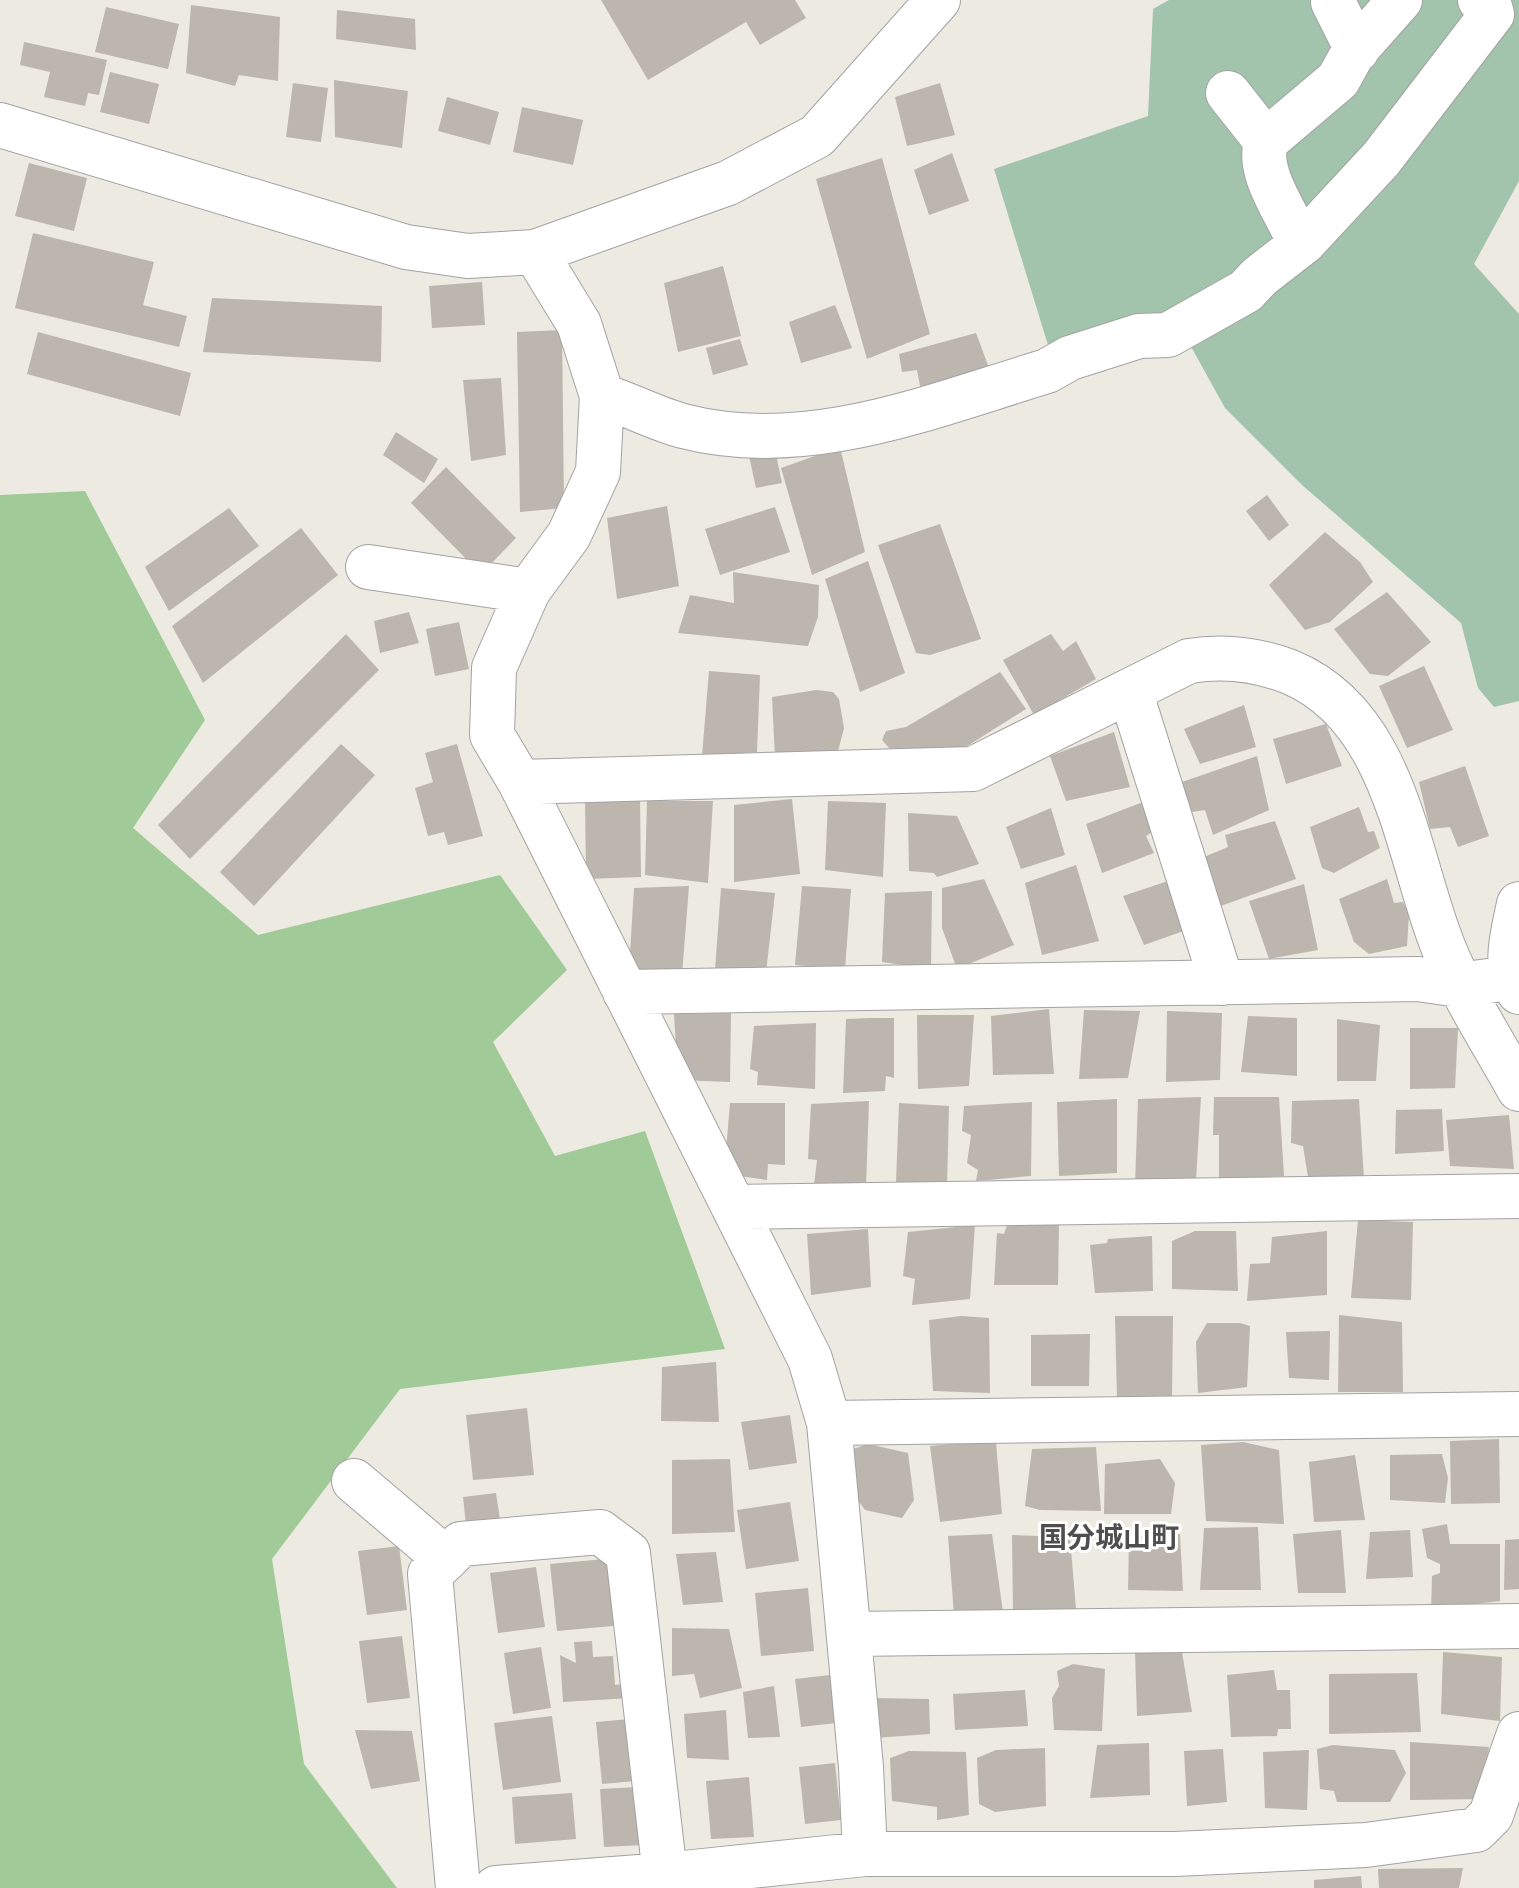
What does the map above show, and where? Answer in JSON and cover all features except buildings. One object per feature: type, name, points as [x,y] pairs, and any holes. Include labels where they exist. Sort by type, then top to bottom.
[{"type":"street","points":[[0,125],[406,247],[468,256],[535,252],[728,183],[817,136],[938,0]]},
{"type":"street","points":[[1300,245],[1272,185],[1263,152],[1266,141],[1338,80],[1357,50],[1400,0]]},
{"type":"street","points":[[602,396],[682,426],[750,435],[862,428],[1047,371],[1070,358],[1139,336],[1168,335],[1246,291],[1300,245],[1381,159],[1492,14],[1490,7],[1480,0]]},
{"type":"street","points":[[1333,2],[1357,50]]},
{"type":"street","points":[[1228,93],[1266,141]]},
{"type":"street","points":[[535,252],[579,324],[602,396],[598,472],[569,535],[528,591],[494,668],[490,703],[492,735],[520,782],[810,1359],[829,1423],[861,1767],[865,1854]]},
{"type":"street","points":[[368,567],[528,591]]},
{"type":"street","points":[[520,782],[973,769],[1189,661],[1213,657],[1264,661],[1317,684],[1359,725],[1392,788],[1438,933],[1459,985],[1519,1089]]},
{"type":"street","points":[[1130,691],[1222,983]]},
{"type":"street","points":[[625,992],[1418,979],[1459,985],[1515,985],[1512,939],[1519,904]]},
{"type":"street","points":[[735,1207],[1519,1196]]},
{"type":"street","points":[[829,1423],[1519,1414]]},
{"type":"street","points":[[354,1481],[446,1559]]},
{"type":"street","points":[[458,1888],[430,1574],[461,1544],[600,1532],[628,1553],[665,1875]]},
{"type":"street","points":[[849,1634],[1519,1626]]},
{"type":"street","points":[[496,1888],[665,1875],[865,1854],[1191,1853],[1366,1845],[1476,1830],[1491,1815],[1519,1734]]},
{"type":"green space","points":[[1169,0],[1519,0],[1519,181],[1474,264],[1519,314],[1519,701],[1494,707],[1478,688],[1461,623],[1302,485],[1225,408],[1173,314],[1048,345],[994,169],[1148,116],[1153,9]]},
{"type":"green space","points":[[85,491],[205,720],[133,828],[258,935],[500,875],[567,970],[493,1042],[555,1156],[645,1131],[725,1349],[400,1389],[272,1559],[304,1764],[397,1888],[0,1888],[0,495]]},
{"type":"district","name":"国分城山町","points":[[1109,1537]]}]
